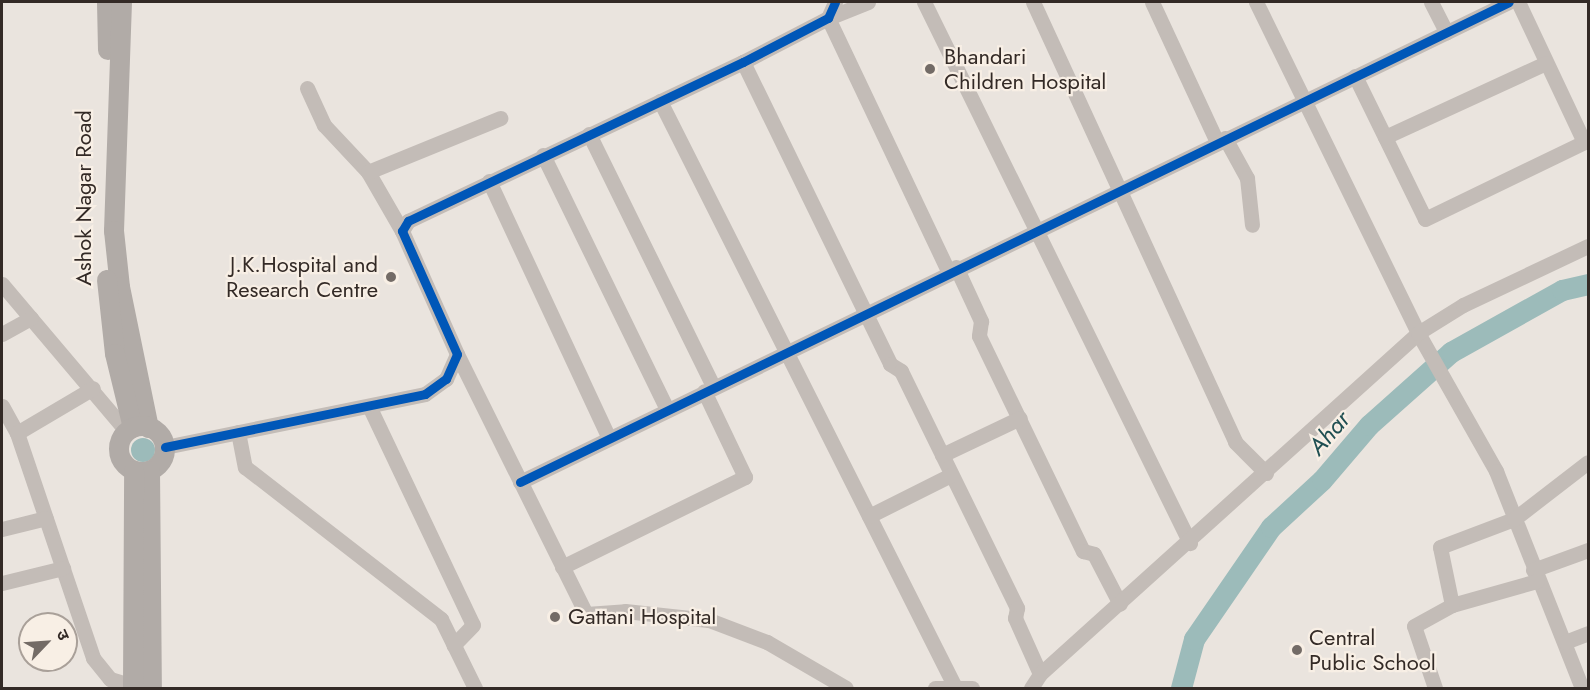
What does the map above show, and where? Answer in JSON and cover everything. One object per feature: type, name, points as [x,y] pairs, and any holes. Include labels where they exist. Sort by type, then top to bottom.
[{"type":"main road","name":"Ashok Nagar Road","points":[[107,2],[105,253],[115,354],[137,429]]},
{"type":"main road","points":[[122,2],[114,231],[137,429],[120,453],[142,471]]},
{"type":"main road","points":[[137,429],[165,447],[160,464],[142,471]]},
{"type":"main road","points":[[139,688],[142,471]]},
{"type":"street","points":[[828,18],[836,2]]},
{"type":"street","points":[[402,231],[417,214],[743,62],[828,18],[868,2]]},
{"type":"street","points":[[924,2],[1190,543]]},
{"type":"street","points":[[1033,2],[1235,442],[1266,473]]},
{"type":"street","points":[[1152,2],[1221,140],[1246,178],[1252,225]]},
{"type":"street","points":[[1256,2],[1418,333],[1496,471],[1535,576],[1565,642],[1580,683]]},
{"type":"street","points":[[1431,2],[1446,32]]},
{"type":"street","points":[[520,482],[1036,228],[1509,2]]},
{"type":"street","points":[[1355,76],[1425,219],[1584,142],[1518,2]]},
{"type":"street","points":[[828,18],[952,269],[981,321],[979,336],[1083,550],[1094,554],[1120,604]]},
{"type":"street","points":[[743,62],[863,312],[890,364],[901,371],[1017,608],[1015,618],[1040,674]]},
{"type":"street","points":[[1385,137],[1546,63]]},
{"type":"street","points":[[307,88],[324,125],[368,172],[402,231],[457,354],[586,614],[625,611],[710,620],[767,642],[846,688]]},
{"type":"street","points":[[660,101],[954,684]]},
{"type":"street","points":[[368,172],[500,118]]},
{"type":"street","points":[[562,567],[745,477],[708,389],[589,134]]},
{"type":"street","points":[[543,155],[667,409]]},
{"type":"street","points":[[489,181],[609,438]]},
{"type":"street","points":[[1032,688],[1040,674],[1190,543],[1418,333],[1462,305],[1588,246]]},
{"type":"street","points":[[2,284],[93,388],[137,429]]},
{"type":"street","points":[[2,334],[32,318]]},
{"type":"street","points":[[165,447],[425,394],[446,378],[457,354]]},
{"type":"street","points":[[17,433],[93,388]]},
{"type":"street","points":[[2,406],[17,433],[99,669],[139,688]]},
{"type":"street","points":[[369,406],[473,625],[454,645]]},
{"type":"street","points":[[942,455],[1020,418]]},
{"type":"street","points":[[238,432],[246,467],[441,619],[475,688]]},
{"type":"street","points":[[1452,605],[1440,547],[1514,519],[1588,462]]},
{"type":"street","points":[[869,516],[951,475]]},
{"type":"street","points":[[2,529],[46,519]]},
{"type":"street","points":[[1435,688],[1414,626],[1452,605],[1535,576],[1588,550]]},
{"type":"street","points":[[2,583],[63,568]]},
{"type":"street","points":[[1565,642],[1588,633]]},
{"type":"street","points":[[935,688],[954,684],[972,688]]},
{"type":"water","points":[[143,438],[148,439],[154,445],[154,455],[148,461],[143,462],[138,461],[132,455],[131,450],[132,445],[138,439]]},
{"type":"waterway","name":"Ahar","points":[[1181,688],[1194,639],[1271,527],[1322,480],[1369,425],[1451,352],[1562,290],[1588,284]]},
{"type":"cycle path","points":[[165,447],[425,394],[446,379],[457,354],[402,231],[408,221],[743,62],[828,18],[835,2]]},
{"type":"cycle path","points":[[520,482],[1509,2]]},
{"type":"place","name":"Bhandari Children Hospital","points":[[930,69]]},
{"type":"place","name":"J.K.Hospital and Research Centre","points":[[391,277]]},
{"type":"place","name":"Gattani Hospital","points":[[555,617]]},
{"type":"place","name":"Central Public School","points":[[1297,650]]}]
